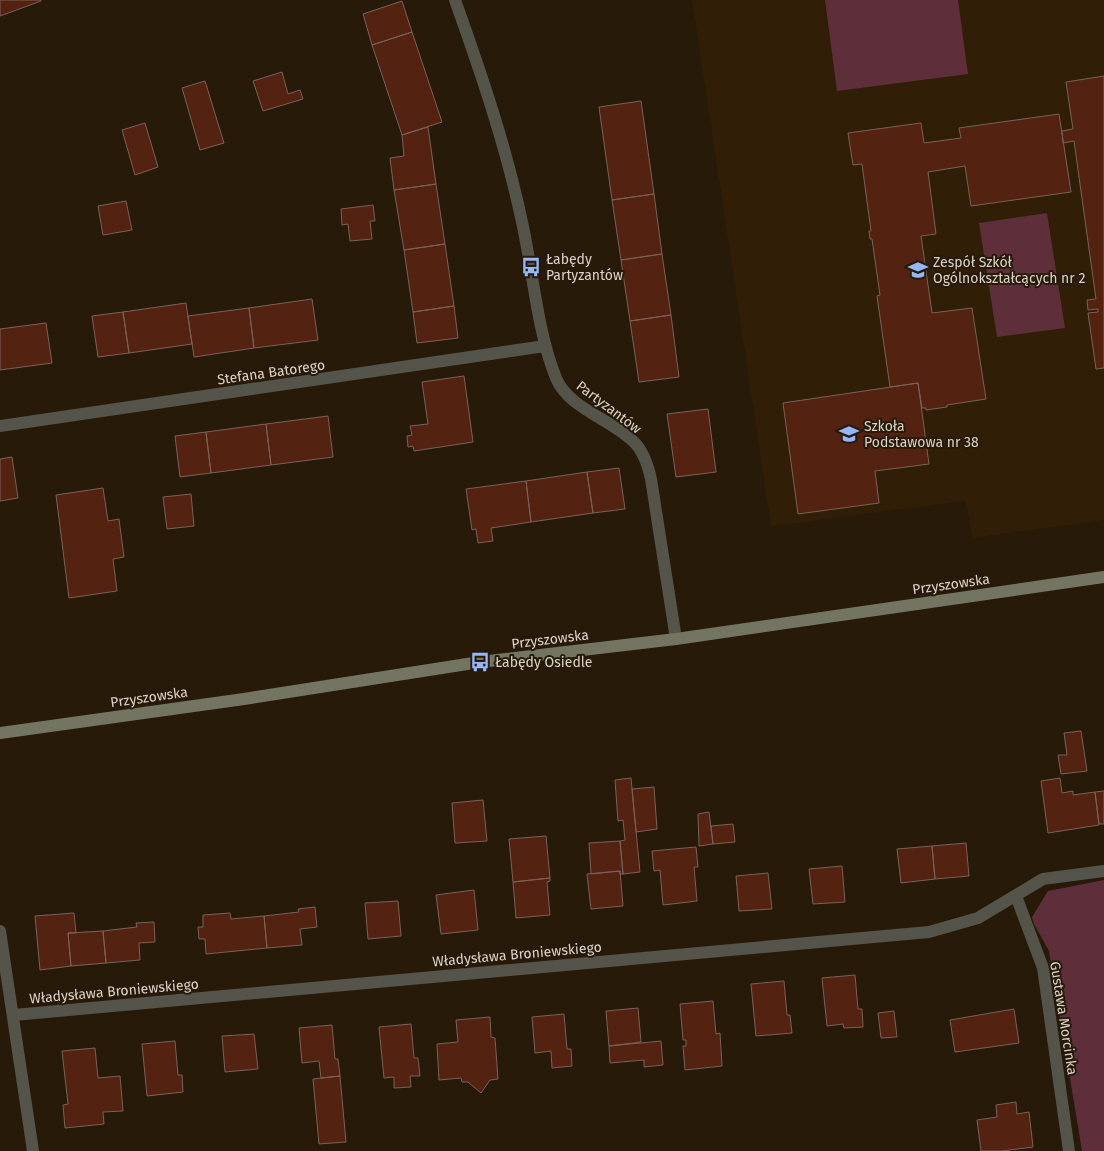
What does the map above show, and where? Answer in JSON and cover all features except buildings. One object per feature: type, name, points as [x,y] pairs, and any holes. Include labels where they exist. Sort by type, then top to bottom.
[{"type":"street","name":"Partyzantów","points":[[456,0],[506,155],[522,223],[545,346],[556,379],[566,395],[634,442],[646,460],[651,479],[676,638]]},
{"type":"street","name":"Stefana Batorego","points":[[0,426],[545,346]]},
{"type":"street","name":"Przyszowska","points":[[0,733],[244,699],[480,662],[676,638],[1104,577]]},
{"type":"street","points":[[1016,896],[1042,879],[1104,871]]},
{"type":"street","name":"Władysława Broniewskiego","points":[[14,1015],[929,932],[978,918],[1016,896]]},
{"type":"street","name":"Gustawa Morcinka","points":[[1016,896],[1043,968],[1069,1151]]},
{"type":"street","points":[[0,931],[33,1151]]},
{"type":"shaded area","name":"Zespół Szkół Ogólnokształcących nr 2","points":[[692,0],[1104,0],[1104,520],[972,538],[966,501],[771,526]]},
{"type":"shaded area","points":[[825,0],[958,0],[968,74],[837,91]]},
{"type":"shaded area","points":[[1047,213],[1065,328],[997,337],[979,223]]},
{"type":"shaded area","points":[[1104,880],[1104,1151],[1082,1151],[1049,951],[1032,917],[1048,891]]},
{"type":"place","name":"Łabędy Partyzantów","points":[[531,267]]},
{"type":"place","name":"Zespół Szkół Ogólnokształcących nr 2","points":[[918,270]]},
{"type":"place","name":"Szkoła Podstawowa nr 38","points":[[849,434]]},
{"type":"place","name":"Łabędy Osiedle","points":[[480,662]]}]
